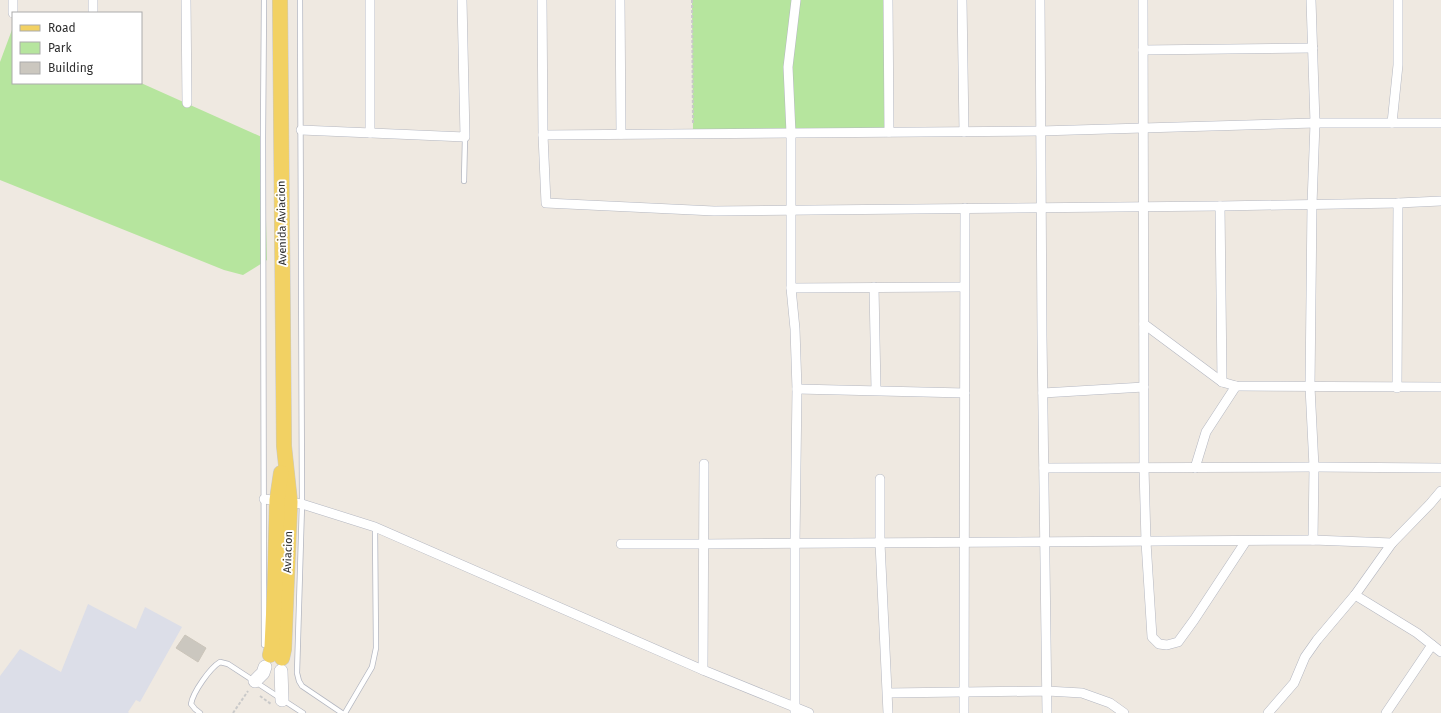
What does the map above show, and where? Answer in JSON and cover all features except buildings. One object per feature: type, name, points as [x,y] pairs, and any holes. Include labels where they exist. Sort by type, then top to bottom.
[{"type":"main road","name":"Avenida Aviacion","points":[[280,0],[284,446]]},
{"type":"main road","name":"Aviacion","points":[[275,658],[283,501],[284,446]]},
{"type":"street","points":[[13,0],[13,12]]},
{"type":"street","points":[[93,0],[93,12]]},
{"type":"street","points":[[186,0],[187,103]]},
{"type":"street","points":[[370,0],[370,133]]},
{"type":"street","points":[[301,130],[465,137],[462,0]]},
{"type":"street","points":[[542,0],[543,135],[546,203],[714,211],[791,211],[1398,204],[1441,201]]},
{"type":"street","points":[[620,0],[621,134]]},
{"type":"street","points":[[795,710],[797,389],[795,329],[791,288],[791,133],[788,67],[796,0]]},
{"type":"street","points":[[888,0],[889,132]]},
{"type":"street","points":[[962,0],[964,132]]},
{"type":"street","points":[[1040,0],[1044,542],[1047,713]]},
{"type":"street","points":[[1143,0],[1144,468],[1146,542],[1152,637],[1159,644],[1167,645],[1178,642],[1246,541]]},
{"type":"street","points":[[1311,0],[1315,123],[1312,204],[1310,387],[1314,467],[1313,540]]},
{"type":"street","points":[[1392,123],[1398,65],[1398,0]]},
{"type":"street","points":[[1143,50],[1313,48]]},
{"type":"street","points":[[543,135],[1040,131],[1315,123],[1441,123]]},
{"type":"street","points":[[1397,388],[1398,204]]},
{"type":"street","points":[[1220,206],[1222,382]]},
{"type":"street","points":[[964,713],[965,208]]},
{"type":"street","points":[[874,287],[876,390]]},
{"type":"street","points":[[791,288],[964,287]]},
{"type":"street","points":[[1144,324],[1222,382],[1236,386],[1397,388],[1441,387]]},
{"type":"street","points":[[1195,468],[1206,432],[1236,386]]},
{"type":"street","points":[[1043,393],[1144,387]]},
{"type":"street","points":[[797,389],[965,392]]},
{"type":"street","points":[[703,670],[704,464]]},
{"type":"street","points":[[1044,468],[1441,468]]},
{"type":"street","points":[[880,480],[880,542],[888,713]]},
{"type":"street","points":[[1268,713],[1294,683],[1305,657],[1317,640],[1355,595],[1392,543],[1441,491]]},
{"type":"street","points":[[283,501],[375,528],[795,710],[809,713]]},
{"type":"street","points":[[621,544],[1313,540],[1392,543]]},
{"type":"street","points":[[1355,595],[1417,633],[1441,652]]},
{"type":"street","points":[[1388,712],[1432,645]]},
{"type":"street","points":[[253,687],[275,658]]},
{"type":"street","name":"Aviacion","points":[[275,658],[277,702]]},
{"type":"street","points":[[888,693],[1047,692],[1082,694],[1110,703],[1124,713]]},
{"type":"lane","points":[[264,0],[263,129],[283,501],[297,673],[302,686],[342,713]]},
{"type":"lane","points":[[275,658],[264,645],[283,501],[301,130],[300,0]]},
{"type":"lane","points":[[464,181],[465,137]]},
{"type":"lane","points":[[345,713],[372,667],[376,648],[375,528]]},
{"type":"lane","points":[[200,713],[195,710],[191,704],[193,697],[214,666],[220,662],[228,664],[253,687],[277,702],[303,713]]},
{"type":"path","points":[[692,0],[693,134]]},
{"type":"path","points":[[233,713],[253,687],[277,702]]},
{"type":"shaded area","points":[[88,604],[136,629],[145,607],[182,627],[140,702],[136,700],[128,712],[129,713],[0,713],[0,676],[20,649],[61,672]]},
{"type":"green space","points":[[692,0],[888,0],[889,132],[693,134]]},
{"type":"green space","points":[[12,30],[12,84],[142,83],[264,138],[267,260],[243,275],[224,270],[0,180],[0,62]]}]
